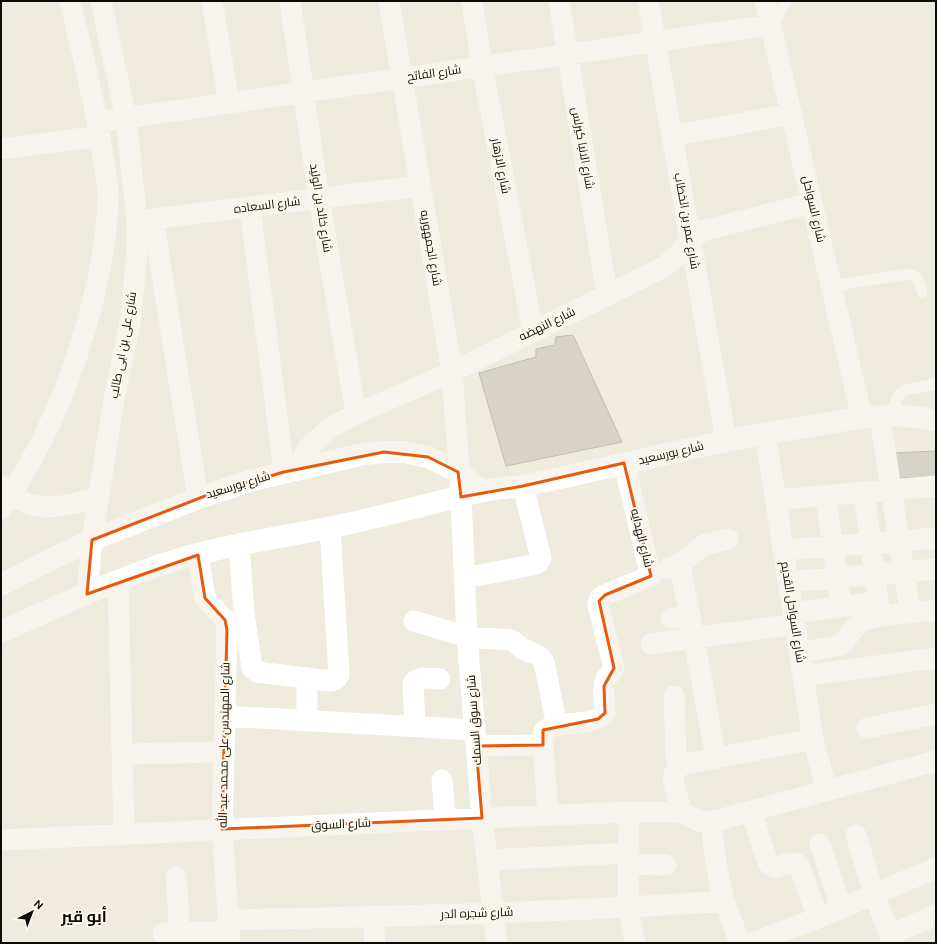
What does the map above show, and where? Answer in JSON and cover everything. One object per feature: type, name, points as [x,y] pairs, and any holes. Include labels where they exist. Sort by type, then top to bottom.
[{"type":"main road","name":"شارع بورسعيد","points":[[1,632],[87,594],[177,560],[239,544],[330,528],[471,494],[523,486],[726,440],[765,433],[879,417],[936,421]]},
{"type":"main road","name":"شارع بورسعيد","points":[[1,585],[92,540],[198,498],[253,480],[364,454],[405,452],[428,457],[458,472],[471,494]]},
{"type":"street","points":[[70,1],[99,129],[108,192],[107,223],[103,259],[91,310],[78,353],[60,403],[45,437],[30,465],[4,497],[47,508],[66,506],[99,496]]},
{"type":"street","name":"شارع على بن ابى طالب","points":[[87,594],[92,540],[114,399],[131,318],[137,250],[145,220],[126,118],[101,1]]},
{"type":"street","points":[[212,1],[229,103]]},
{"type":"street","name":"شارع خالد بن الوليد","points":[[290,1],[318,198],[356,414]]},
{"type":"street","name":"شارع الجمهوريه","points":[[389,1],[452,372],[458,472]]},
{"type":"street","name":"شارع الازهار","points":[[472,1],[482,66],[533,331]]},
{"type":"street","name":"شارع الانبا كيرلس","points":[[559,1],[607,295]]},
{"type":"street","name":"شارع عمر بن الخطاب","points":[[648,1],[654,42],[726,440]]},
{"type":"street","name":"شارع السواحل","points":[[765,1],[831,286],[879,417],[900,540],[910,613]]},
{"type":"street","name":"شارع الفاتح","points":[[1,149],[99,129],[126,118],[770,25]]},
{"type":"street","points":[[672,136],[791,114]]},
{"type":"street","name":"شارع السعاده","points":[[145,220],[420,186]]},
{"type":"street","name":"شارع النهضه","points":[[289,471],[309,447],[330,428],[356,414],[452,372],[664,267],[678,255],[690,239],[702,231],[812,203]]},
{"type":"street","points":[[250,207],[289,471]]},
{"type":"street","points":[[145,220],[198,498]]},
{"type":"street","name":"شارع السواحل القديم","points":[[765,433],[813,739],[827,791]]},
{"type":"street","name":"شارع الهدايه","points":[[548,815],[543,744],[544,731],[557,726],[598,719],[605,713],[605,681],[612,673],[614,668],[598,605],[599,601],[605,595],[651,576],[624,463]]},
{"type":"street","points":[[464,578],[538,563],[541,558],[523,486]]},
{"type":"street","points":[[775,500],[936,486]]},
{"type":"street","points":[[864,492],[879,609]]},
{"type":"street","name":"شارع سوق السمك","points":[[471,494],[464,578],[482,818],[496,943]]},
{"type":"street","points":[[826,496],[841,607]]},
{"type":"street","points":[[239,544],[244,613],[252,668],[257,672],[331,682],[339,675],[330,528]]},
{"type":"street","points":[[783,550],[936,538]]},
{"type":"street","points":[[651,576],[680,564],[704,545],[728,539]]},
{"type":"street","name":"شارع المهندس على محمد عبد الله","points":[[198,555],[205,598],[225,620],[227,630],[222,829],[229,932]]},
{"type":"street","points":[[680,564],[681,617],[694,638],[716,758]]},
{"type":"street","points":[[788,582],[936,569]]},
{"type":"street","points":[[118,582],[124,834]]},
{"type":"street","points":[[651,644],[694,638],[841,607],[879,609],[910,613],[936,610]]},
{"type":"street","points":[[800,652],[838,646],[844,643],[856,625],[879,609]]},
{"type":"street","points":[[219,612],[244,613]]},
{"type":"street","points":[[414,621],[468,637],[510,640],[516,642],[525,650],[535,653],[541,657],[544,662],[557,726]]},
{"type":"street","points":[[803,676],[936,658]]},
{"type":"street","points":[[306,678],[307,721]]},
{"type":"street","points":[[415,726],[414,681],[420,678],[440,679]]},
{"type":"street","points":[[674,696],[676,756],[681,765]]},
{"type":"street","points":[[867,728],[936,714]]},
{"type":"street","points":[[225,716],[415,726],[476,738],[543,744]]},
{"type":"street","points":[[813,739],[681,765],[675,772],[672,779],[681,812],[699,821],[711,822],[936,761]]},
{"type":"street","points":[[122,754],[224,752]]},
{"type":"street","points":[[442,780],[445,819]]},
{"type":"street","points":[[751,811],[770,865],[776,868],[792,862],[799,866],[818,918]]},
{"type":"street","points":[[629,812],[628,908],[635,943]]},
{"type":"street","name":"شارع السوق","points":[[1,840],[445,819],[629,812],[681,812]]},
{"type":"street","points":[[711,822],[716,864],[724,901],[740,943]]},
{"type":"street","points":[[856,835],[874,894],[891,939],[936,915]]},
{"type":"street","points":[[820,844],[841,908]]},
{"type":"street","points":[[487,860],[629,859],[666,865]]},
{"type":"street","points":[[753,943],[818,918],[936,868]]},
{"type":"street","name":"شارع شجره الدر","points":[[176,877],[172,933],[229,932],[373,916],[628,908],[724,901]]},
{"type":"street","points":[[373,916],[376,943]]},
{"type":"lane","points":[[770,25],[783,8],[786,1]]},
{"type":"lane","points":[[831,286],[908,274],[917,278],[922,292]]},
{"type":"lane","points":[[879,417],[895,401],[901,392],[936,384]]},
{"type":"highlighted area","points":[[384,452],[428,457],[458,472],[461,497],[523,486],[624,463],[651,576],[605,595],[599,601],[614,668],[604,686],[605,713],[598,719],[543,730],[543,745],[476,746],[482,818],[222,829],[227,630],[225,620],[205,598],[198,555],[87,594],[92,540],[218,491],[284,472]]},
{"type":"building","points":[[573,335],[622,442],[506,466],[479,373],[536,357],[536,349],[555,345],[556,337]]},
{"type":"building","points":[[936,451],[936,477],[896,478],[895,453]]},
{"type":"district","name":"أبو قير","points":[[84,916]]}]
